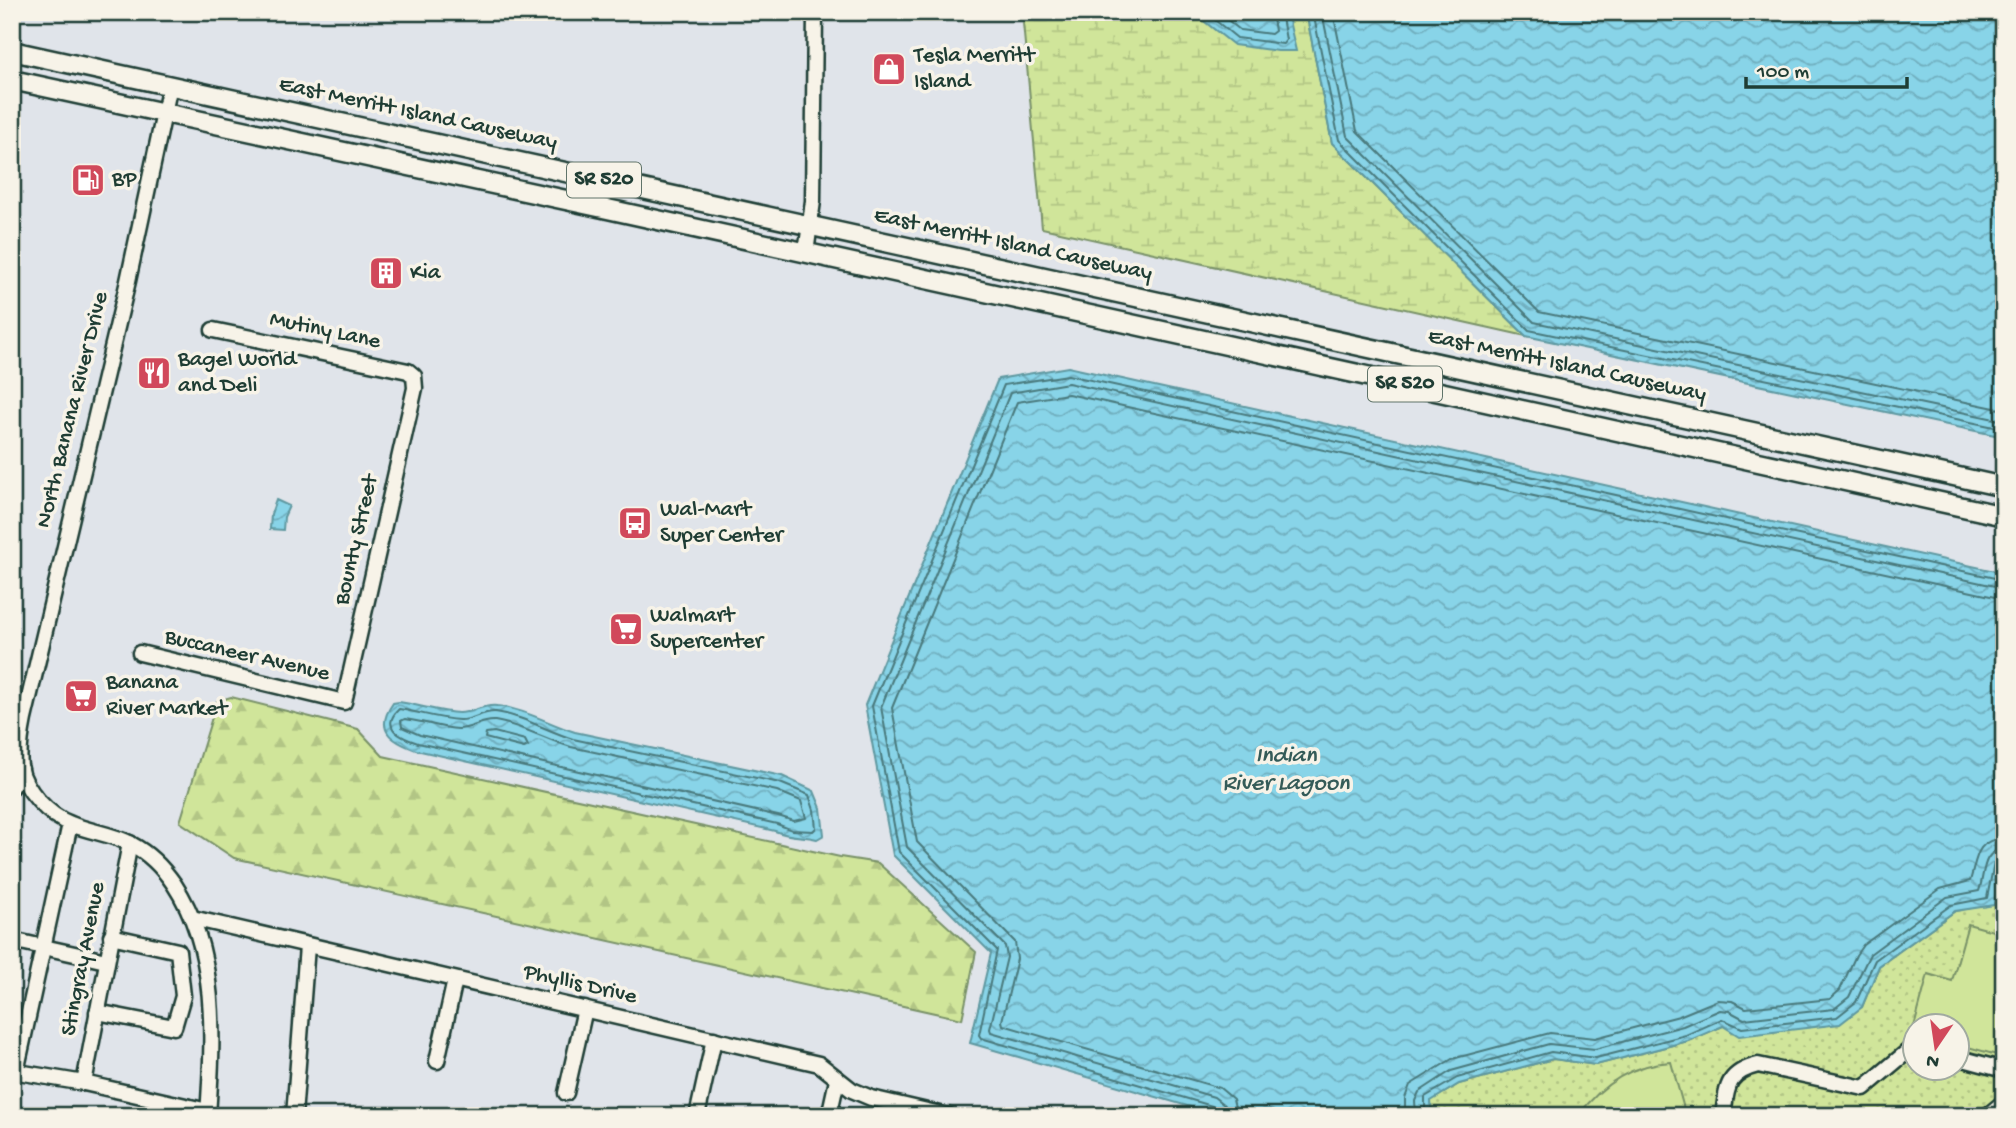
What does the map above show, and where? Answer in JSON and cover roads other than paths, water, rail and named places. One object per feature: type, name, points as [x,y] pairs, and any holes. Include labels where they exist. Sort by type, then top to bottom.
[{"type":"main road","name":"East Merritt Island Causeway","points":[[12,51],[2004,487]]},
{"type":"main road","name":"SR 520","points":[[12,80],[2004,516]]},
{"type":"street","points":[[806,253],[811,225],[815,12]]},
{"type":"street","name":"North Banana River Drive","points":[[20,769],[24,719],[128,281],[170,85]]},
{"type":"street","name":"Mutiny Lane","points":[[213,330],[408,372],[414,376],[415,388]]},
{"type":"street","name":"Bounty Street","points":[[344,702],[415,388]]},
{"type":"street","name":"Buccaneer Avenue","points":[[139,653],[344,702]]},
{"type":"street","points":[[12,787],[20,769]]},
{"type":"street","points":[[20,769],[43,806],[55,817],[131,844],[157,863],[174,884],[192,918],[204,959],[212,1002],[208,1113],[83,1083],[14,1071],[69,824]]},
{"type":"street","name":"Stingray Avenue","points":[[83,1083],[131,844]]},
{"type":"street","name":"Phyllis Drive","points":[[192,918],[819,1064],[852,1090],[872,1098],[949,1116]]},
{"type":"street","points":[[97,1012],[174,1027],[183,996],[178,951],[111,936]]},
{"type":"street","points":[[12,940],[106,961]]},
{"type":"street","points":[[294,1116],[307,946]]},
{"type":"street","points":[[437,1061],[455,980]]},
{"type":"street","points":[[566,1093],[585,1009]]},
{"type":"street","points":[[697,1116],[715,1039]]},
{"type":"street","points":[[1723,1116],[1728,1084],[1745,1068],[1758,1065],[1864,1088],[1900,1058]]},
{"type":"street","points":[[1970,1061],[2004,1070]]},
{"type":"street","points":[[828,1116],[837,1080]]},
{"type":"street","points":[[1987,1116],[2004,1102]]},
{"type":"water","points":[[1197,12],[1287,12],[1296,51],[1234,45],[1200,18]]},
{"type":"water","points":[[1306,12],[2004,12],[2004,437],[1526,336],[1332,143]]},
{"type":"water","name":"Indian River Lagoon","points":[[1068,367],[2004,573],[2004,845],[1994,905],[1955,911],[1879,966],[1862,1007],[1840,1024],[1739,1036],[1723,1026],[1688,1041],[1596,1065],[1553,1059],[1459,1084],[1431,1101],[1432,1116],[1222,1116],[970,1043],[991,953],[893,855],[865,705],[998,379]]},
{"type":"water","points":[[276,500],[289,506],[284,517],[283,530],[270,529]]},
{"type":"water","points":[[393,703],[459,713],[497,706],[527,713],[575,732],[782,776],[814,791],[821,808],[824,835],[817,839],[786,835],[416,750],[399,743],[385,727],[385,720]]},
{"type":"place","name":"Tesla Merritt Island","points":[[889,69]]},
{"type":"place","name":"BP","points":[[88,180]]},
{"type":"place","name":"Kia","points":[[386,273]]},
{"type":"place","name":"Bagel World and Deli","points":[[154,373]]},
{"type":"place","name":"Wal-Mart Super Center","points":[[635,523]]},
{"type":"place","name":"Walmart Supercenter","points":[[626,629]]},
{"type":"place","name":"Banana River Market","points":[[81,696]]}]
